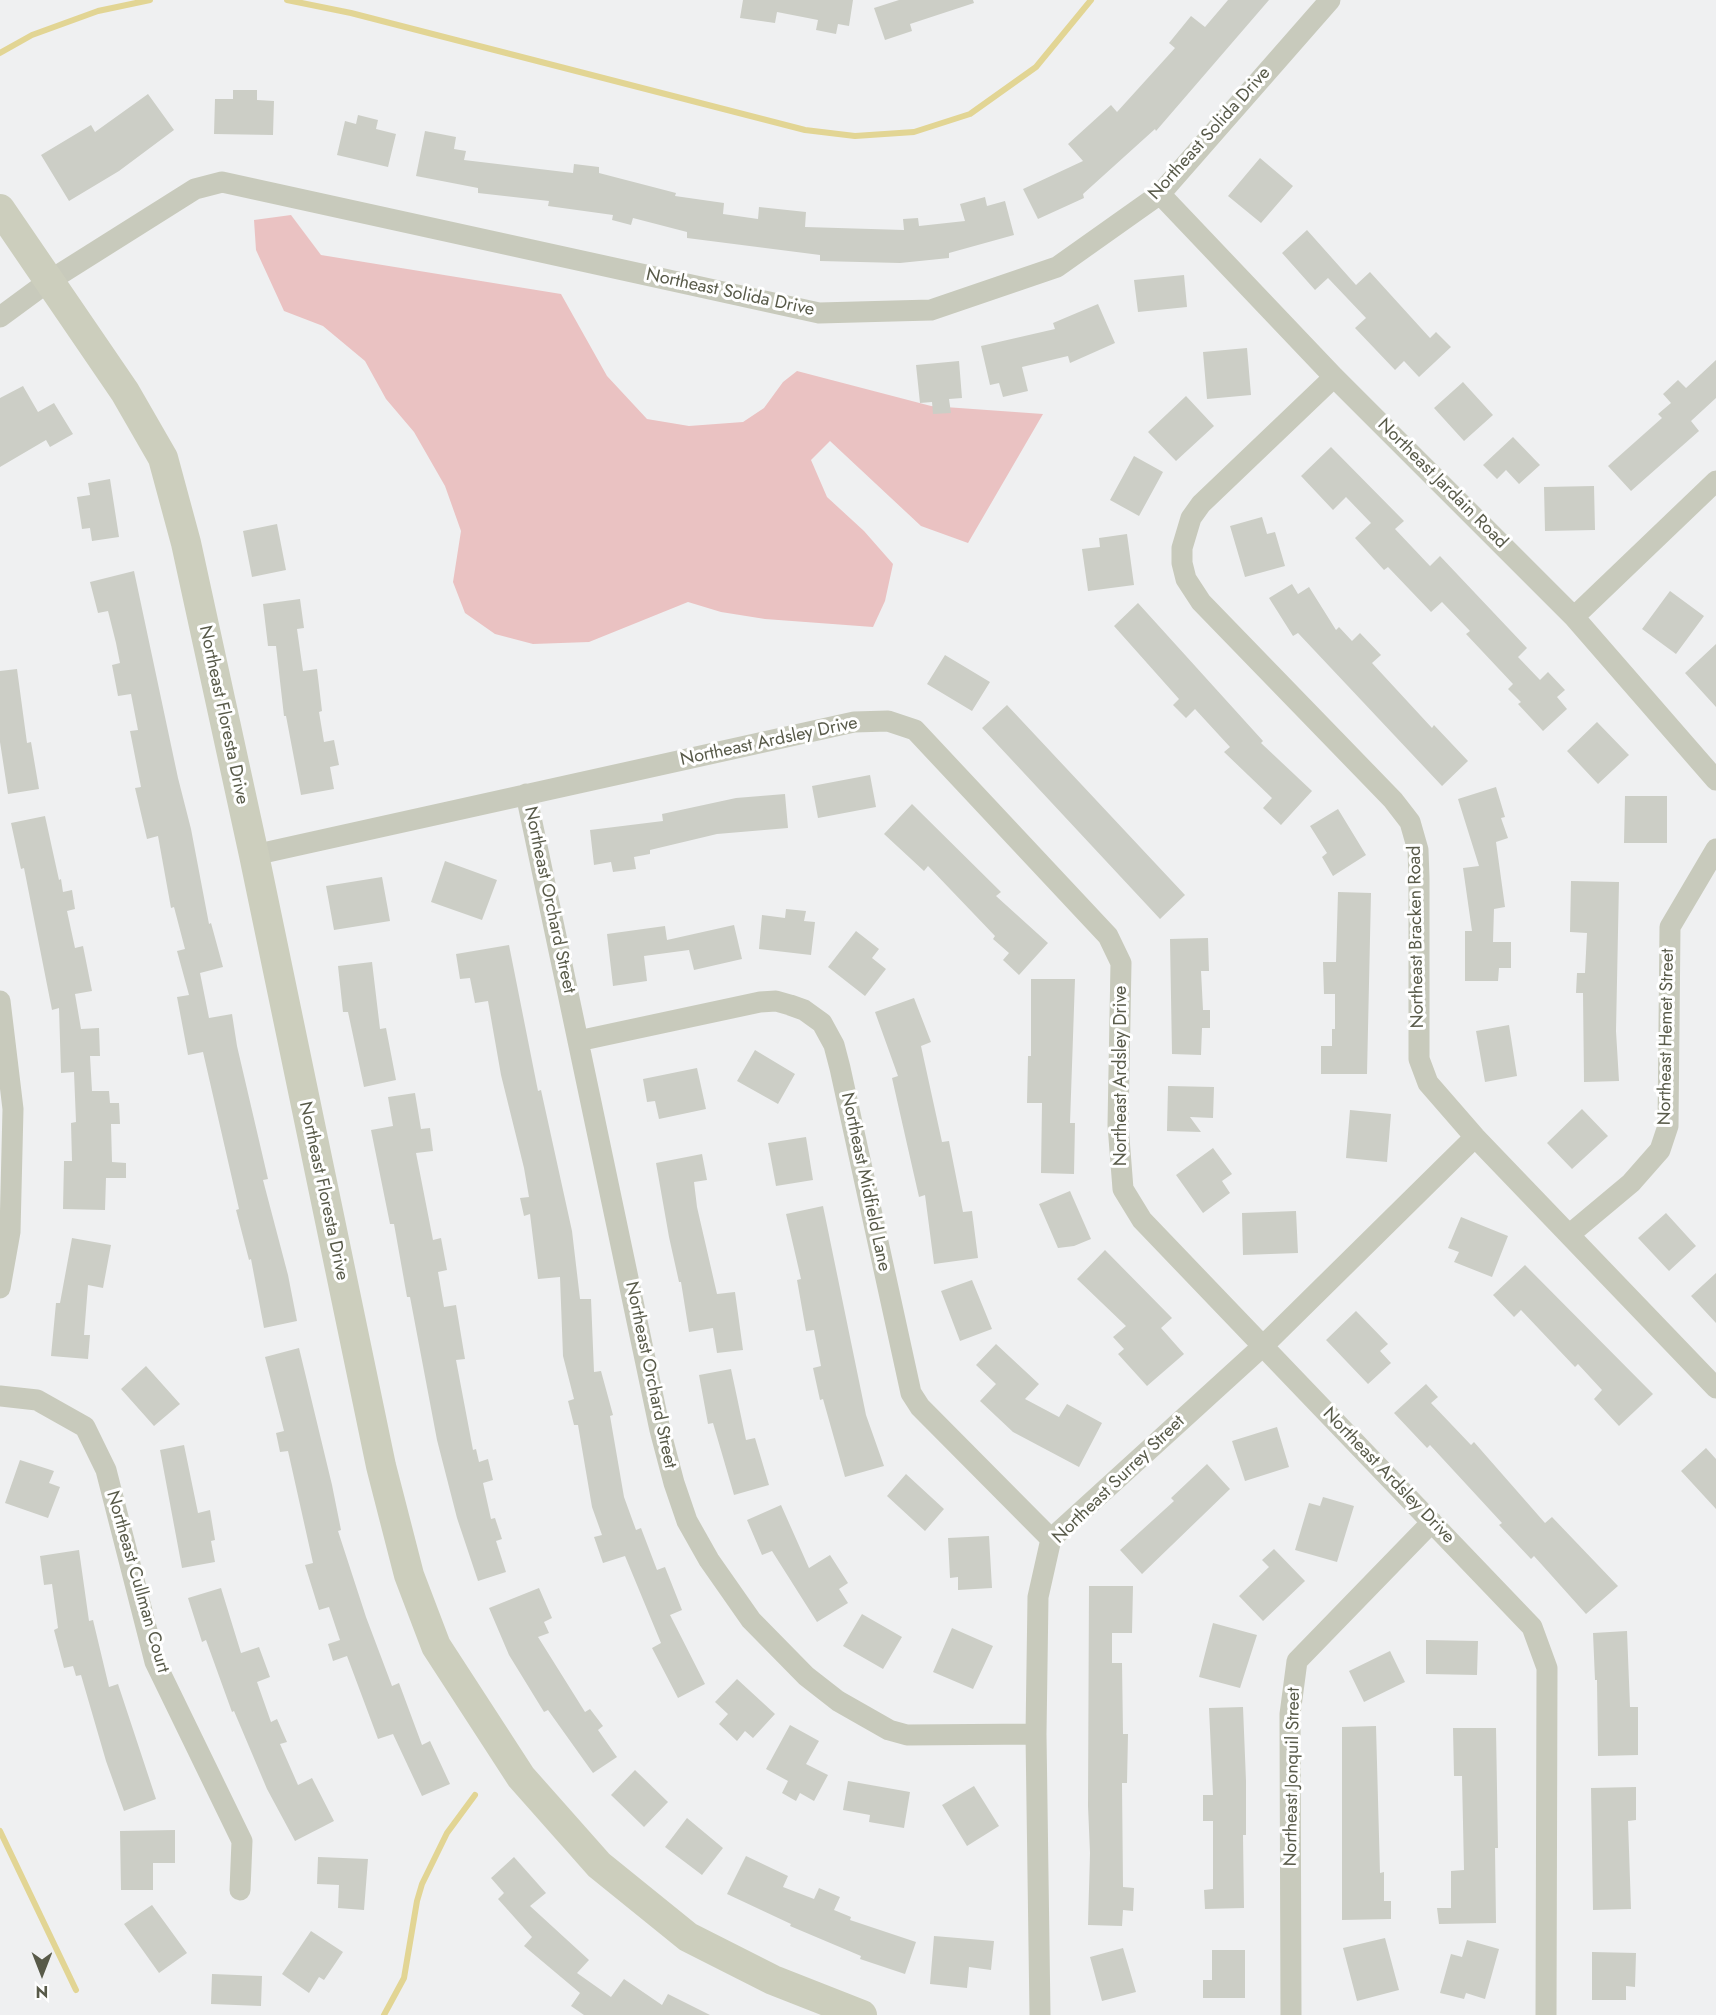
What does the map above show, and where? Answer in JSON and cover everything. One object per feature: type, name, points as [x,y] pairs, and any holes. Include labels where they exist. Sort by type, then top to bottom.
[{"type":"street","name":"Northeast Solida Drive","points":[[0,317],[49,281],[195,189],[222,182],[819,313],[931,310],[1057,267],[1161,194],[1330,0]]},
{"type":"street","name":"Northeast Jardain Road","points":[[1161,194],[1334,377],[1574,617],[1716,780]]},
{"type":"street","name":"Northeast Floresta Drive","points":[[0,209],[125,392],[164,458],[186,543],[254,855],[381,1466],[409,1575],[436,1646],[521,1777],[599,1865],[688,1937],[773,1980],[862,2015]]},
{"type":"street","name":"Northeast Bracken Road","points":[[1334,377],[1201,504],[1191,518],[1186,533],[1182,563],[1186,579],[1201,602],[1393,800],[1410,822],[1418,850],[1419,1059],[1428,1083],[1475,1137],[1716,1388]]},
{"type":"street","points":[[1574,617],[1716,481]]},
{"type":"street","name":"Northeast Ardsley Drive","points":[[254,855],[854,722],[888,721],[915,730],[1108,936],[1121,963],[1118,1125],[1123,1189],[1142,1220],[1532,1627],[1547,1668],[1546,2015]]},
{"type":"street","name":"Northeast Orchard Street","points":[[526,794],[663,1441],[687,1521],[709,1560],[751,1620],[782,1653],[838,1701],[889,1730],[907,1735],[1036,1734]]},
{"type":"street","name":"Northeast Hemet Street","points":[[1570,1234],[1631,1183],[1660,1150],[1668,1126],[1670,927],[1716,849]]},
{"type":"street","points":[[0,1001],[13,1109],[10,1232],[0,1288]]},
{"type":"street","name":"Northeast Midfield Lane","points":[[578,1041],[760,1002],[790,1005],[804,1010],[822,1023],[834,1045],[840,1068],[911,1393],[920,1407],[1051,1539]]},
{"type":"street","name":"Northeast Surrey Street","points":[[1040,2015],[1036,1734],[1038,1597],[1051,1539],[1264,1345],[1475,1137]]},
{"type":"street","name":"Northeast Cullman Court","points":[[0,1396],[37,1400],[85,1427],[106,1470],[155,1662],[242,1841],[240,1890]]},
{"type":"street","name":"Northeast Jonquil Street","points":[[1291,2015],[1290,1714],[1297,1661],[1432,1522]]},
{"type":"shaded area","points":[[291,215],[321,255],[561,294],[607,376],[647,419],[689,426],[743,422],[764,408],[783,382],[797,371],[931,406],[1043,414],[968,543],[921,526],[830,441],[811,460],[827,497],[864,531],[893,564],[885,601],[873,627],[765,619],[721,612],[688,602],[589,642],[533,644],[495,634],[465,613],[453,582],[461,531],[445,486],[414,432],[386,399],[365,361],[323,326],[284,311],[256,250],[254,220]]},
{"type":"building","points":[[743,0],[853,0],[849,26],[838,24],[836,34],[816,30],[818,20],[777,12],[775,23],[740,18]]},
{"type":"building","points":[[899,0],[973,0],[974,3],[910,24],[912,31],[885,40],[874,8]]},
{"type":"building","points":[[1228,0],[1269,0],[1156,131],[1155,129],[1083,194],[1084,198],[1038,219],[1023,189],[1083,161],[1068,144],[1111,105],[1117,112],[1175,48],[1169,43],[1191,16],[1205,27]]},
{"type":"building","points":[[233,90],[257,90],[257,100],[274,101],[273,135],[214,134],[215,99],[233,99]]},
{"type":"building","points":[[148,94],[174,130],[119,171],[69,201],[41,155],[91,125],[95,132]]},
{"type":"building","points":[[358,115],[378,120],[376,129],[396,134],[388,167],[337,155],[345,121],[356,124]]},
{"type":"building","points":[[425,131],[456,137],[454,149],[466,151],[464,160],[573,173],[574,164],[599,167],[599,173],[676,193],[675,196],[724,203],[723,214],[758,219],[759,207],[806,212],[805,227],[904,230],[903,219],[918,218],[919,226],[965,221],[960,204],[985,197],[987,206],[1005,201],[1014,235],[949,253],[949,258],[900,263],[820,261],[820,255],[687,238],[687,232],[633,218],[631,225],[612,220],[613,215],[548,206],[549,201],[478,193],[478,188],[416,176]]},
{"type":"building","points":[[1260,158],[1293,186],[1261,223],[1228,196]]},
{"type":"building","points":[[1307,230],[1356,285],[1370,272],[1430,338],[1436,332],[1451,347],[1419,377],[1404,361],[1395,370],[1355,328],[1366,318],[1328,278],[1315,290],[1282,253]]},
{"type":"building","points":[[1184,275],[1187,307],[1138,312],[1134,280]]},
{"type":"building","points":[[1098,304],[1115,343],[1070,363],[1068,356],[1022,367],[1028,391],[1003,397],[999,383],[990,385],[981,346],[1055,329],[1053,323]]},
{"type":"building","points":[[1247,348],[1251,395],[1207,399],[1203,352]]},
{"type":"building","points":[[1716,360],[1716,398],[1691,421],[1699,431],[1631,491],[1608,466],[1662,418],[1658,414],[1671,403],[1663,394],[1678,380],[1686,388]]},
{"type":"building","points":[[959,361],[962,398],[949,399],[951,413],[933,414],[932,402],[920,403],[916,365]]},
{"type":"building","points":[[1463,382],[1493,415],[1464,441],[1434,408]]},
{"type":"building","points":[[23,386],[38,412],[54,403],[73,434],[50,447],[46,440],[0,467],[0,398]]},
{"type":"building","points":[[1186,396],[1214,426],[1176,461],[1148,432]]},
{"type":"building","points":[[1513,437],[1540,465],[1519,484],[1506,470],[1497,479],[1483,465]]},
{"type":"building","points":[[1331,447],[1404,521],[1395,529],[1430,566],[1440,556],[1527,648],[1518,657],[1540,680],[1548,672],[1565,690],[1557,697],[1567,709],[1543,731],[1518,704],[1521,702],[1508,689],[1513,684],[1466,634],[1470,631],[1442,602],[1431,612],[1388,567],[1384,570],[1355,538],[1371,523],[1346,497],[1333,510],[1301,476]]},
{"type":"building","points":[[1134,456],[1163,472],[1139,516],[1110,500]]},
{"type":"building","points":[[110,479],[119,537],[92,541],[90,528],[82,529],[77,497],[90,495],[88,483]]},
{"type":"building","points":[[1594,486],[1595,530],[1545,531],[1544,487]]},
{"type":"building","points":[[1262,517],[1267,534],[1275,532],[1285,566],[1245,577],[1230,526]]},
{"type":"building","points":[[277,524],[286,570],[252,577],[243,531]]},
{"type":"building","points":[[1127,534],[1134,585],[1088,591],[1082,549],[1100,547],[1099,538]]},
{"type":"building","points":[[134,571],[191,829],[209,924],[211,923],[223,967],[200,973],[209,1018],[232,1014],[237,1046],[268,1179],[263,1180],[288,1275],[297,1321],[264,1328],[251,1259],[249,1260],[236,1210],[239,1209],[203,1052],[188,1055],[177,997],[189,995],[177,951],[185,949],[174,907],[171,908],[158,836],[147,839],[135,788],[141,787],[130,731],[138,730],[131,694],[118,696],[112,665],[120,663],[116,643],[108,611],[98,613],[90,582]]},
{"type":"building","points":[[1292,584],[1298,594],[1309,587],[1336,630],[1339,627],[1352,641],[1360,633],[1381,655],[1372,663],[1432,728],[1434,725],[1468,761],[1442,786],[1298,633],[1293,636],[1269,598]]},
{"type":"building","points":[[1670,591],[1704,616],[1676,654],[1642,629]]},
{"type":"building","points":[[300,599],[304,628],[297,629],[303,671],[317,669],[322,711],[319,712],[324,742],[334,740],[339,765],[330,767],[334,789],[301,795],[286,716],[284,716],[276,646],[268,646],[263,604]]},
{"type":"building","points":[[1138,603],[1263,741],[1261,743],[1312,791],[1281,825],[1263,808],[1272,798],[1224,752],[1230,747],[1195,709],[1186,718],[1173,705],[1179,699],[1114,626]]},
{"type":"building","points":[[1716,644],[1716,707],[1685,673]]},
{"type":"building","points":[[945,655],[990,682],[972,711],[927,684]]},
{"type":"building","points":[[17,669],[27,743],[31,742],[39,789],[8,794],[0,742],[0,671]]},
{"type":"building","points":[[1007,705],[1185,895],[1160,919],[982,728]]},
{"type":"building","points":[[1597,722],[1629,755],[1598,784],[1567,751]]},
{"type":"building","points":[[870,775],[876,807],[818,818],[812,786]]},
{"type":"building","points":[[1496,787],[1505,817],[1501,818],[1508,838],[1496,842],[1505,907],[1494,909],[1493,942],[1511,942],[1511,968],[1499,968],[1498,981],[1465,981],[1465,931],[1472,931],[1463,868],[1479,866],[1458,799]]},
{"type":"building","points":[[785,794],[788,828],[717,834],[650,850],[650,854],[634,857],[636,869],[613,872],[611,862],[594,865],[590,830],[663,821],[662,814],[736,798]]},
{"type":"building","points":[[1625,796],[1667,796],[1667,843],[1624,843]]},
{"type":"building","points":[[912,804],[1001,892],[996,896],[1048,943],[1019,975],[1003,960],[1009,953],[993,939],[995,936],[928,866],[924,871],[884,834]]},
{"type":"building","points":[[1338,809],[1366,855],[1333,876],[1322,857],[1327,853],[1310,826]]},
{"type":"building","points":[[45,816],[63,892],[72,890],[75,909],[67,911],[75,948],[83,946],[92,991],[75,994],[81,1029],[99,1028],[100,1056],[90,1056],[92,1091],[109,1091],[110,1103],[119,1103],[120,1124],[111,1124],[112,1162],[126,1163],[126,1178],[106,1178],[105,1210],[63,1209],[64,1161],[72,1161],[71,1123],[76,1122],[74,1072],[61,1073],[59,1008],[52,1010],[24,868],[21,869],[11,823]]},
{"type":"building","points":[[445,861],[497,880],[482,920],[431,902]]},
{"type":"building","points":[[382,877],[390,921],[334,930],[326,886]]},
{"type":"building","points":[[1571,881],[1619,882],[1616,1031],[1619,1081],[1584,1082],[1583,993],[1576,993],[1577,973],[1585,973],[1587,933],[1570,932]]},
{"type":"building","points":[[1338,892],[1371,893],[1367,1074],[1321,1074],[1321,1046],[1332,1046],[1332,1029],[1335,1029],[1335,994],[1324,994],[1323,962],[1336,962]]},
{"type":"building","points":[[786,909],[806,911],[804,921],[815,922],[811,955],[759,949],[762,915],[785,918]]},
{"type":"building","points":[[734,925],[742,959],[694,970],[689,950],[644,956],[647,981],[613,986],[607,934],[665,926],[667,940]]},
{"type":"building","points":[[856,931],[879,949],[872,958],[886,969],[865,996],[828,967]]},
{"type":"building","points":[[1208,938],[1209,971],[1201,971],[1203,1010],[1210,1010],[1210,1028],[1202,1028],[1201,1055],[1172,1054],[1170,939]]},
{"type":"building","points":[[509,945],[538,1091],[541,1090],[572,1231],[580,1299],[591,1299],[594,1372],[601,1371],[613,1415],[610,1416],[624,1497],[636,1530],[641,1528],[657,1570],[665,1567],[682,1610],[670,1615],[705,1684],[678,1698],[652,1648],[661,1643],[625,1556],[603,1563],[594,1537],[602,1535],[592,1507],[578,1425],[574,1425],[568,1401],[574,1399],[563,1356],[560,1277],[538,1279],[530,1214],[524,1216],[520,1198],[529,1197],[524,1168],[501,1075],[488,1001],[475,1003],[470,978],[460,979],[456,954]]},
{"type":"building","points":[[372,962],[380,1029],[386,1028],[396,1080],[364,1087],[348,1012],[343,1012],[338,966]]},
{"type":"building","points":[[1031,979],[1075,979],[1070,1123],[1075,1123],[1074,1174],[1041,1173],[1042,1103],[1027,1103],[1028,1056],[1031,1056]]},
{"type":"building","points":[[914,998],[931,1042],[921,1046],[942,1142],[949,1141],[963,1212],[972,1211],[978,1258],[934,1264],[925,1195],[919,1197],[892,1078],[898,1076],[875,1012]]},
{"type":"building","points":[[1509,1025],[1517,1076],[1485,1082],[1476,1031]]},
{"type":"building","points":[[755,1050],[795,1074],[778,1104],[737,1081]]},
{"type":"building","points":[[697,1068],[706,1109],[659,1119],[655,1101],[647,1102],[643,1079]]},
{"type":"building","points":[[1168,1086],[1214,1087],[1213,1118],[1190,1117],[1201,1132],[1167,1131]]},
{"type":"building","points":[[415,1093],[421,1129],[430,1128],[433,1151],[416,1153],[433,1240],[441,1238],[447,1270],[438,1272],[444,1307],[456,1305],[465,1359],[456,1360],[473,1450],[476,1449],[479,1462],[488,1459],[493,1480],[483,1483],[491,1519],[495,1518],[502,1539],[496,1541],[506,1572],[478,1581],[457,1518],[437,1440],[410,1297],[407,1297],[394,1224],[390,1224],[371,1130],[393,1126],[388,1097]]},
{"type":"building","points":[[1582,1109],[1608,1136],[1572,1169],[1547,1143]]},
{"type":"building","points":[[1350,1110],[1391,1114],[1387,1162],[1346,1158]]},
{"type":"building","points":[[806,1137],[813,1180],[776,1186],[768,1143]]},
{"type":"building","points":[[1213,1148],[1232,1174],[1222,1181],[1230,1193],[1203,1213],[1176,1175]]},
{"type":"building","points":[[702,1154],[707,1180],[694,1182],[697,1207],[717,1294],[735,1292],[743,1350],[717,1353],[713,1328],[689,1332],[681,1282],[679,1282],[669,1237],[656,1163]]},
{"type":"building","points":[[1070,1191],[1091,1239],[1074,1246],[1058,1248],[1039,1204]]},
{"type":"building","points":[[823,1206],[866,1415],[884,1466],[845,1477],[823,1399],[820,1400],[813,1368],[821,1366],[814,1330],[806,1331],[797,1280],[801,1279],[786,1214]]},
{"type":"building","points":[[1296,1211],[1298,1253],[1243,1255],[1242,1213]]},
{"type":"building","points":[[1666,1213],[1696,1246],[1669,1271],[1638,1238]]},
{"type":"building","points":[[1461,1217],[1508,1236],[1492,1277],[1454,1262],[1459,1252],[1448,1248]]},
{"type":"building","points":[[72,1238],[111,1245],[103,1288],[88,1285],[84,1335],[90,1335],[88,1359],[51,1356],[56,1303],[60,1303]]},
{"type":"building","points":[[1105,1250],[1172,1318],[1161,1328],[1184,1354],[1147,1386],[1118,1354],[1124,1349],[1113,1337],[1126,1326],[1077,1279]]},
{"type":"building","points":[[1525,1265],[1653,1394],[1619,1426],[1594,1399],[1602,1390],[1578,1364],[1575,1367],[1521,1310],[1514,1317],[1493,1295]]},
{"type":"building","points":[[1716,1273],[1716,1323],[1691,1296]]},
{"type":"building","points":[[972,1280],[992,1329],[960,1341],[941,1291]]},
{"type":"building","points":[[1356,1311],[1388,1344],[1380,1351],[1391,1363],[1368,1384],[1326,1340]]},
{"type":"building","points":[[996,1344],[1039,1384],[1025,1399],[1059,1417],[1067,1404],[1102,1423],[1079,1467],[1013,1432],[980,1401],[996,1384],[976,1365]]},
{"type":"building","points":[[299,1348],[332,1485],[341,1530],[338,1531],[366,1617],[392,1686],[399,1683],[422,1745],[430,1741],[450,1784],[422,1796],[393,1734],[378,1739],[347,1656],[333,1661],[328,1644],[340,1640],[329,1607],[319,1610],[305,1565],[313,1563],[288,1451],[280,1452],[276,1433],[284,1431],[265,1357]]},
{"type":"building","points":[[146,1366],[180,1404],[154,1426],[121,1389]]},
{"type":"building","points":[[731,1369],[746,1440],[755,1438],[769,1485],[734,1495],[713,1423],[708,1424],[699,1375]]},
{"type":"building","points":[[1426,1384],[1438,1397],[1431,1403],[1471,1445],[1474,1442],[1545,1523],[1552,1517],[1618,1586],[1586,1614],[1534,1556],[1531,1559],[1499,1525],[1502,1523],[1430,1445],[1427,1448],[1394,1413]]},
{"type":"building","points":[[1277,1427],[1289,1467],[1245,1481],[1232,1441]]},
{"type":"building","points":[[184,1445],[198,1513],[210,1510],[215,1540],[211,1541],[215,1562],[182,1568],[160,1450]]},
{"type":"building","points":[[1706,1448],[1716,1459],[1716,1509],[1681,1471]]},
{"type":"building","points":[[20,1460],[54,1471],[49,1483],[60,1487],[48,1518],[5,1503]]},
{"type":"building","points":[[1207,1464],[1230,1489],[1142,1574],[1120,1550],[1174,1501],[1171,1498]]},
{"type":"building","points":[[906,1474],[944,1509],[925,1531],[887,1496]]},
{"type":"building","points":[[1323,1497],[1354,1506],[1337,1562],[1295,1550],[1309,1503],[1320,1506]]},
{"type":"building","points":[[781,1505],[809,1568],[830,1555],[848,1583],[839,1589],[848,1603],[817,1622],[772,1551],[762,1555],[747,1520]]},
{"type":"building","points":[[989,1536],[992,1588],[958,1590],[958,1577],[950,1578],[948,1538]]},
{"type":"building","points":[[1274,1549],[1305,1581],[1263,1621],[1239,1596],[1269,1567],[1262,1560]]},
{"type":"building","points":[[79,1550],[89,1621],[93,1620],[109,1687],[118,1684],[156,1799],[124,1811],[106,1761],[81,1675],[76,1676],[73,1666],[64,1668],[54,1630],[58,1628],[52,1584],[44,1585],[40,1556]]},
{"type":"building","points":[[1089,1586],[1133,1586],[1132,1633],[1112,1633],[1112,1663],[1122,1663],[1123,1734],[1128,1734],[1127,1783],[1122,1783],[1123,1887],[1134,1888],[1133,1911],[1123,1910],[1122,1926],[1088,1925]]},
{"type":"building","points":[[221,1588],[241,1653],[259,1647],[270,1677],[257,1682],[271,1722],[277,1719],[287,1742],[280,1744],[298,1785],[312,1778],[334,1821],[295,1841],[267,1789],[234,1711],[232,1712],[206,1640],[202,1642],[188,1598]]},
{"type":"building","points":[[539,1588],[552,1618],[544,1622],[549,1633],[538,1637],[585,1712],[590,1709],[603,1726],[598,1730],[617,1757],[593,1773],[548,1710],[544,1712],[509,1655],[489,1608]]},
{"type":"building","points":[[862,1614],[902,1637],[883,1669],[843,1646]]},
{"type":"building","points":[[1213,1623],[1257,1635],[1240,1688],[1199,1677]]},
{"type":"building","points":[[952,1628],[993,1646],[973,1689],[933,1672]]},
{"type":"building","points":[[1627,1631],[1630,1707],[1638,1707],[1638,1755],[1598,1756],[1597,1680],[1595,1680],[1593,1633]]},
{"type":"building","points":[[1426,1640],[1478,1641],[1477,1675],[1426,1674]]},
{"type":"building","points":[[1390,1651],[1405,1682],[1364,1702],[1349,1671]]},
{"type":"building","points":[[737,1679],[775,1714],[753,1738],[745,1731],[737,1741],[719,1724],[728,1714],[715,1702]]},
{"type":"building","points":[[1243,1707],[1246,1781],[1246,1835],[1243,1835],[1244,1908],[1205,1909],[1204,1890],[1213,1889],[1213,1821],[1203,1821],[1203,1795],[1213,1795],[1209,1708]]},
{"type":"building","points":[[790,1725],[819,1741],[806,1764],[828,1775],[814,1801],[800,1793],[796,1801],[782,1793],[788,1781],[766,1769]]},
{"type":"building","points":[[1376,1726],[1380,1873],[1384,1872],[1384,1901],[1391,1901],[1391,1919],[1342,1920],[1342,1727]]},
{"type":"building","points":[[1453,1728],[1496,1728],[1498,1848],[1495,1848],[1496,1923],[1439,1924],[1437,1908],[1451,1908],[1451,1871],[1464,1870],[1462,1776],[1454,1776]]},
{"type":"building","points":[[635,1770],[668,1802],[644,1827],[611,1795]]},
{"type":"building","points":[[848,1781],[910,1792],[904,1828],[869,1822],[870,1815],[843,1810]]},
{"type":"building","points":[[974,1786],[999,1826],[967,1846],[942,1805]]},
{"type":"building","points":[[1636,1787],[1636,1820],[1628,1821],[1631,1909],[1593,1910],[1591,1788]]},
{"type":"building","points":[[687,1818],[723,1848],[702,1875],[665,1847]]},
{"type":"building","points":[[175,1830],[175,1863],[153,1863],[153,1890],[121,1890],[120,1831]]},
{"type":"building","points":[[746,1856],[788,1876],[783,1887],[814,1899],[819,1888],[840,1897],[834,1910],[851,1917],[850,1920],[916,1942],[905,1974],[860,1959],[861,1956],[790,1926],[791,1924],[727,1894]]},
{"type":"building","points":[[318,1857],[368,1859],[364,1910],[338,1908],[339,1885],[317,1884]]},
{"type":"building","points":[[514,1857],[546,1893],[530,1906],[589,1960],[577,1973],[611,1997],[624,1979],[662,2005],[668,1994],[710,2015],[584,2015],[571,2006],[580,1993],[524,1946],[532,1937],[498,1899],[504,1893],[491,1878]]},
{"type":"building","points":[[152,1905],[187,1953],[159,1973],[124,1924]]},
{"type":"building","points":[[311,1931],[343,1952],[324,1980],[319,1977],[309,1993],[282,1974]]},
{"type":"building","points":[[934,1936],[994,1941],[991,1970],[969,1967],[967,1988],[930,1984]]},
{"type":"building","points":[[1385,1938],[1399,1990],[1357,2001],[1343,1948]]},
{"type":"building","points":[[1467,1940],[1499,1949],[1485,1999],[1466,1993],[1464,1999],[1440,1993],[1451,1954],[1462,1957]]},
{"type":"building","points":[[1123,1948],[1136,1992],[1102,2001],[1090,1957]]},
{"type":"building","points":[[1212,1950],[1245,1950],[1245,1998],[1203,1998],[1203,1980],[1212,1980]]},
{"type":"building","points":[[1592,1952],[1636,1953],[1635,1987],[1626,1986],[1626,2000],[1592,2000]]},
{"type":"building","points":[[212,1974],[262,1976],[261,2006],[211,2004]]},
{"type":"waterway","points":[[0,53],[32,35],[98,11],[150,0]]},
{"type":"waterway","points":[[287,0],[351,13],[805,130],[855,136],[914,132],[970,114],[1036,67],[1091,0]]},
{"type":"waterway","points":[[384,2015],[404,1978],[422,1884],[447,1833],[475,1795]]},
{"type":"waterway","points":[[0,1831],[76,1990]]}]
